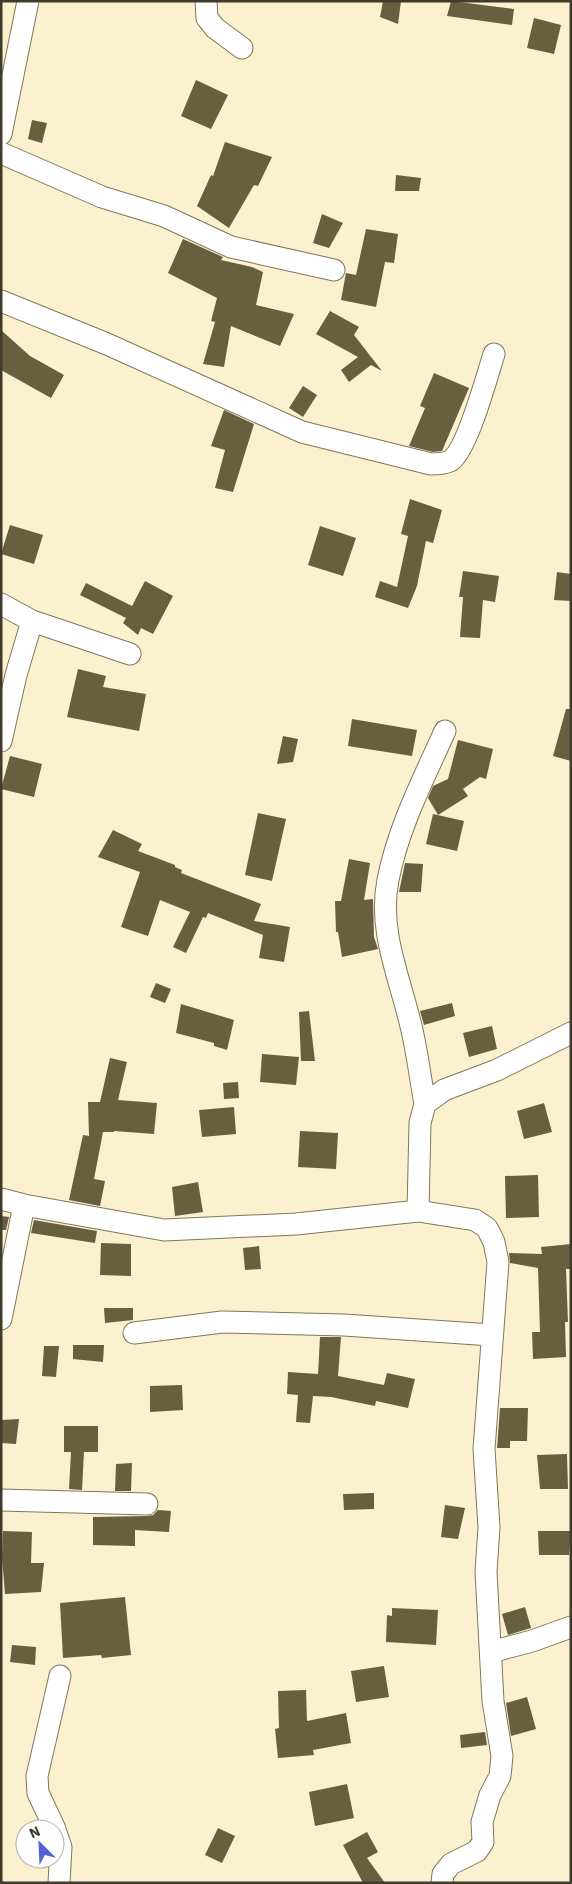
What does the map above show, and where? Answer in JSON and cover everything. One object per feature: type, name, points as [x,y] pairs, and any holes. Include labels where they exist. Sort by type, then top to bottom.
[{"type":"street","points":[[1,134],[28,1]]},
{"type":"street","points":[[206,1],[207,18],[215,28],[242,48]]},
{"type":"street","points":[[1,152],[102,197],[164,216],[231,247],[334,270]]},
{"type":"street","points":[[1,301],[108,344],[302,432],[431,464],[441,464],[451,460],[460,451],[475,414],[494,354]]},
{"type":"street","points":[[1,604],[32,621],[130,654]]},
{"type":"street","points":[[1,741],[16,675],[32,621]]},
{"type":"street","points":[[418,1211],[420,1123],[425,1104],[410,1023],[388,940],[386,914],[388,882],[404,821],[445,731]]},
{"type":"street","points":[[425,1104],[444,1090],[497,1070],[571,1033]]},
{"type":"street","points":[[1,1198],[24,1205],[164,1230],[296,1224],[418,1211],[476,1220],[487,1228],[494,1242],[498,1262],[484,1449],[489,1527],[486,1572],[493,1701],[502,1756],[500,1776],[490,1795],[482,1822],[483,1842],[477,1851],[451,1864],[443,1874],[442,1883]]},
{"type":"street","points":[[1,1319],[24,1205]]},
{"type":"street","points":[[134,1333],[222,1322],[344,1325],[492,1335]]},
{"type":"street","points":[[1,1500],[147,1504]]},
{"type":"street","points":[[491,1652],[571,1627]]},
{"type":"street","points":[[50,1819],[38,1793],[37,1776],[60,1676]]},
{"type":"street","points":[[59,1883],[60,1869]]},
{"type":"building","points":[[383,1],[401,1],[398,24],[380,17]]},
{"type":"building","points":[[451,1],[514,9],[512,25],[447,16]]},
{"type":"building","points":[[534,18],[561,25],[554,54],[527,48]]},
{"type":"building","points":[[196,80],[228,95],[211,129],[181,116]]},
{"type":"building","points":[[32,120],[47,123],[42,143],[28,139]]},
{"type":"building","points":[[225,142],[272,157],[258,186],[254,185],[229,228],[197,206],[211,175],[213,176]]},
{"type":"building","points":[[396,175],[421,178],[419,191],[395,191]]},
{"type":"building","points":[[322,214],[343,223],[329,248],[313,243]]},
{"type":"building","points":[[366,229],[398,234],[394,263],[385,262],[376,307],[341,300],[346,273],[356,275]]},
{"type":"building","points":[[183,239],[223,257],[221,260],[252,267],[263,272],[256,305],[294,314],[280,346],[231,326],[224,367],[203,364],[215,322],[211,321],[217,298],[168,273]]},
{"type":"building","points":[[330,311],[359,327],[354,335],[382,371],[371,365],[349,382],[341,370],[358,357],[316,334]]},
{"type":"building","points":[[1,330],[30,356],[64,375],[51,398],[1,370]]},
{"type":"building","points":[[434,373],[469,388],[442,451],[433,452],[409,446],[425,408],[420,406]]},
{"type":"building","points":[[303,386],[317,395],[303,417],[289,408]]},
{"type":"building","points":[[224,410],[254,424],[233,492],[215,488],[225,450],[211,446]]},
{"type":"building","points":[[410,499],[442,510],[433,543],[426,541],[417,586],[408,608],[375,597],[380,581],[397,587],[408,536],[401,534]]},
{"type":"building","points":[[10,525],[43,535],[34,564],[1,554]]},
{"type":"building","points":[[320,526],[356,538],[343,576],[308,565]]},
{"type":"building","points":[[463,571],[499,576],[495,602],[483,600],[480,638],[460,637],[463,597],[459,597]]},
{"type":"building","points":[[557,572],[571,574],[571,601],[554,600]]},
{"type":"building","points":[[145,581],[173,596],[153,634],[141,628],[138,635],[123,623],[126,618],[80,595],[86,583],[132,606]]},
{"type":"building","points":[[78,669],[106,676],[103,687],[146,694],[139,731],[67,717]]},
{"type":"building","points":[[566,709],[571,709],[571,761],[553,756]]},
{"type":"building","points":[[352,719],[417,730],[412,756],[348,746]]},
{"type":"building","points":[[283,736],[298,739],[293,762],[277,764]]},
{"type":"building","points":[[458,740],[493,749],[486,779],[480,777],[463,789],[468,796],[438,815],[428,798],[433,786],[448,779]]},
{"type":"building","points":[[10,756],[42,764],[34,797],[1,789]]},
{"type":"building","points":[[258,813],[286,819],[272,881],[245,875]]},
{"type":"building","points":[[433,814],[464,821],[457,851],[426,844]]},
{"type":"building","points":[[113,830],[142,844],[138,851],[175,865],[175,867],[182,870],[181,873],[261,904],[254,921],[290,927],[284,962],[259,958],[263,935],[208,913],[206,918],[203,917],[186,953],[173,947],[190,912],[160,900],[148,936],[121,927],[140,872],[98,857]]},
{"type":"building","points":[[349,859],[370,863],[364,900],[373,899],[374,937],[378,949],[342,957],[338,932],[336,932],[335,901],[341,901]]},
{"type":"building","points":[[405,863],[423,864],[421,892],[399,892]]},
{"type":"building","points":[[156,983],[171,989],[165,1003],[150,997]]},
{"type":"building","points":[[452,1003],[455,1016],[424,1025],[420,1011]]},
{"type":"building","points":[[181,1004],[234,1020],[227,1050],[214,1046],[214,1043],[176,1033]]},
{"type":"building","points":[[309,1011],[315,1061],[301,1061],[299,1012]]},
{"type":"building","points":[[492,1026],[497,1049],[469,1057],[463,1033]]},
{"type":"building","points":[[262,1054],[299,1057],[296,1085],[260,1082]]},
{"type":"building","points":[[110,1058],[127,1062],[118,1100],[157,1103],[154,1134],[103,1132],[94,1179],[105,1181],[100,1206],[69,1200],[83,1135],[89,1136],[88,1102],[100,1102]]},
{"type":"building","points":[[238,1082],[239,1098],[224,1099],[223,1083]]},
{"type":"building","points":[[544,1103],[552,1132],[524,1139],[517,1111]]},
{"type":"building","points":[[234,1107],[236,1134],[202,1137],[199,1110]]},
{"type":"building","points":[[300,1131],[338,1133],[336,1169],[298,1167]]},
{"type":"building","points":[[538,1175],[539,1217],[506,1218],[505,1176]]},
{"type":"building","points":[[198,1182],[203,1212],[175,1216],[172,1187]]},
{"type":"building","points":[[1,1216],[9,1217],[6,1230],[1,1230]]},
{"type":"building","points":[[34,1220],[97,1231],[95,1243],[31,1233]]},
{"type":"building","points":[[101,1243],[131,1244],[131,1276],[100,1275]]},
{"type":"building","points":[[571,1244],[571,1269],[566,1269],[568,1322],[565,1322],[566,1357],[533,1359],[532,1332],[540,1332],[538,1268],[510,1263],[509,1253],[542,1254],[541,1247]]},
{"type":"building","points":[[259,1246],[261,1269],[245,1270],[243,1248]]},
{"type":"building","points":[[104,1308],[133,1308],[133,1320],[105,1323]]},
{"type":"building","points":[[320,1337],[341,1337],[338,1376],[384,1385],[387,1373],[415,1379],[408,1408],[376,1401],[375,1406],[331,1397],[313,1396],[310,1423],[296,1422],[298,1395],[287,1394],[288,1372],[318,1374]]},
{"type":"building","points":[[73,1345],[104,1345],[103,1362],[73,1359]]},
{"type":"building","points":[[44,1346],[59,1346],[56,1377],[42,1376]]},
{"type":"building","points":[[182,1385],[183,1410],[150,1412],[150,1386]]},
{"type":"building","points":[[500,1408],[528,1408],[527,1441],[510,1441],[510,1448],[497,1448]]},
{"type":"building","points":[[19,1419],[16,1444],[1,1443],[1,1420]]},
{"type":"building","points":[[64,1426],[98,1426],[98,1452],[84,1452],[82,1490],[69,1489],[71,1452],[64,1452]]},
{"type":"building","points":[[567,1454],[568,1489],[540,1489],[537,1455]]},
{"type":"building","points":[[132,1463],[131,1491],[115,1491],[116,1464]]},
{"type":"building","points":[[374,1493],[374,1509],[344,1510],[343,1494]]},
{"type":"building","points":[[445,1505],[465,1508],[458,1539],[441,1537]]},
{"type":"building","points":[[158,1510],[171,1511],[169,1532],[135,1530],[135,1546],[93,1545],[93,1517],[147,1516],[153,1515]]},
{"type":"building","points":[[3,1531],[32,1532],[31,1563],[44,1563],[41,1592],[5,1594],[2,1557]]},
{"type":"building","points":[[538,1531],[571,1531],[569,1555],[539,1555]]},
{"type":"building","points":[[125,1597],[131,1655],[102,1658],[101,1655],[63,1658],[60,1603]]},
{"type":"building","points":[[525,1607],[531,1628],[508,1635],[502,1614]]},
{"type":"building","points":[[392,1608],[438,1610],[436,1645],[386,1642],[387,1615],[392,1616]]},
{"type":"building","points":[[12,1645],[36,1647],[35,1665],[10,1662]]},
{"type":"building","points":[[384,1666],[389,1697],[356,1702],[351,1671]]},
{"type":"building","points":[[306,1690],[307,1721],[346,1713],[351,1743],[313,1750],[314,1755],[278,1758],[275,1729],[279,1728],[278,1691]]},
{"type":"building","points":[[527,1697],[536,1729],[511,1736],[506,1703]]},
{"type":"building","points":[[485,1732],[487,1745],[461,1748],[460,1735]]},
{"type":"building","points":[[347,1784],[354,1818],[315,1826],[309,1792]]},
{"type":"building","points":[[218,1828],[235,1836],[222,1863],[205,1855]]},
{"type":"building","points":[[367,1832],[378,1852],[367,1858],[385,1883],[363,1883],[343,1845]]}]
